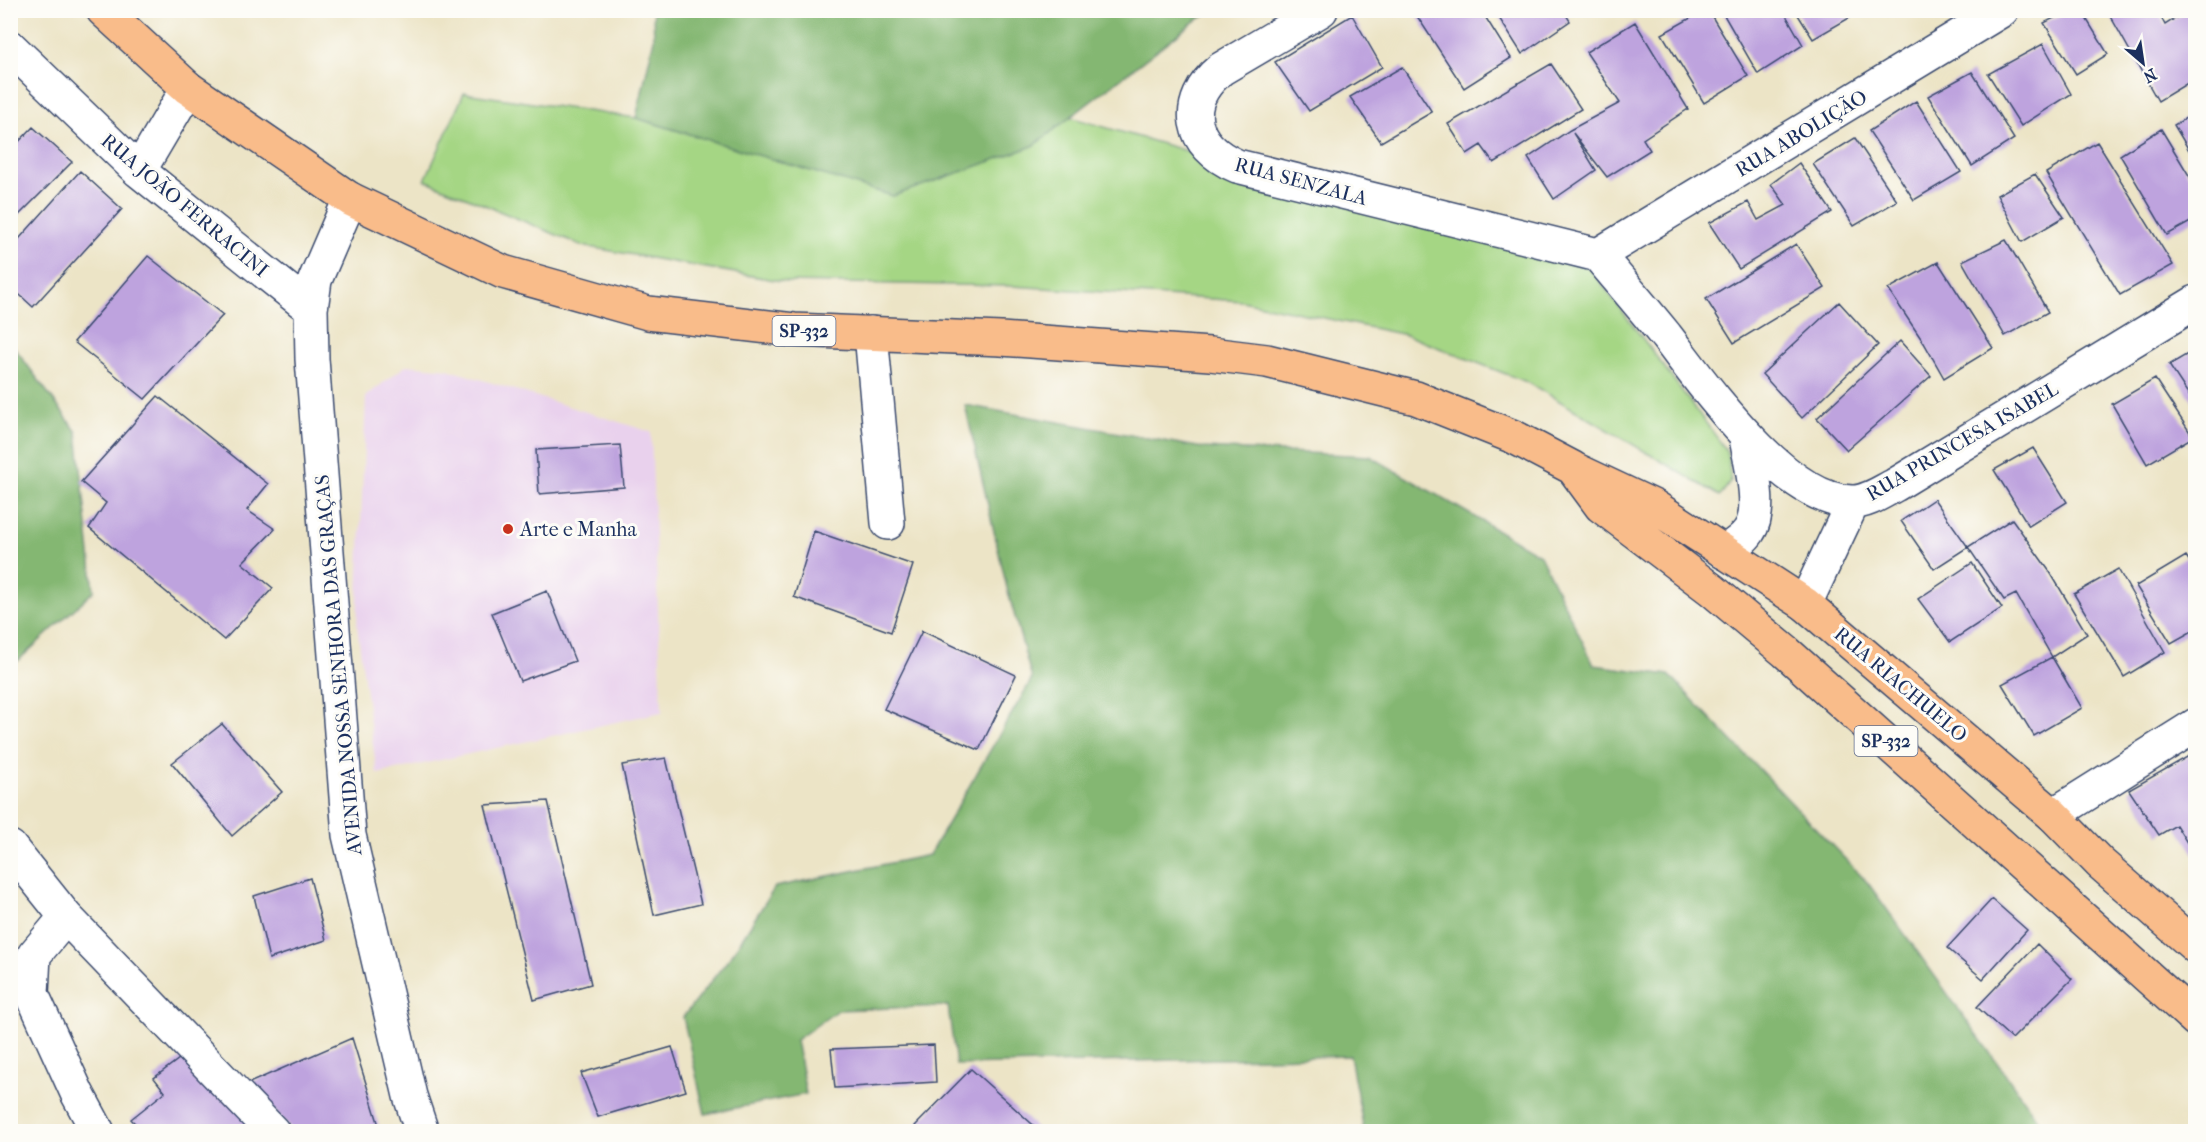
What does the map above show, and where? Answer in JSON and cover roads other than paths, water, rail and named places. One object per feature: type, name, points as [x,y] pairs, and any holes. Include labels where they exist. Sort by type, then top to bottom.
[{"type":"main road","name":"SP-332","points":[[103,10],[188,88],[350,199],[503,272],[648,313],[794,330],[1210,354],[1267,361],[1416,398],[1514,437],[1573,468],[1601,506],[1712,590],[1786,652],[2196,1020]]},
{"type":"main road","name":"RUA RIACHUELO","points":[[1573,468],[1655,507],[1805,604],[2053,815],[2100,863],[2196,947]]},
{"type":"street","name":"RUA SENZALA","points":[[1321,10],[1221,69],[1207,80],[1198,96],[1195,114],[1198,132],[1206,147],[1220,159],[1237,166],[1599,255]]},
{"type":"street","name":"RUA ABOLIÇÃO","points":[[1599,255],[2002,10]]},
{"type":"street","name":"RUA JOÃO FERRACINI","points":[[10,47],[139,171],[311,309]]},
{"type":"street","points":[[139,171],[188,88]]},
{"type":"street","name":"AVENIDA NOSSA SENHORA DAS GRAÇAS","points":[[350,199],[315,280],[311,309],[312,359],[349,835],[410,1096],[422,1131]]},
{"type":"street","name":"RUA PRINCESA ISABEL","points":[[1599,255],[1746,438],[1795,479],[1824,495],[1853,502],[1872,497],[1895,485],[2196,302]]},
{"type":"street","points":[[871,333],[888,523]]},
{"type":"street","points":[[1724,552],[1751,529],[1755,511],[1755,489],[1746,438]]},
{"type":"street","points":[[1805,604],[1853,502]]},
{"type":"street","points":[[2053,815],[2196,725]]},
{"type":"street","points":[[10,847],[66,917],[273,1131]]},
{"type":"street","points":[[66,917],[34,955],[32,994],[77,1093],[98,1131]]},
{"type":"place","name":"Arte e Manha","points":[[508,529]]}]
